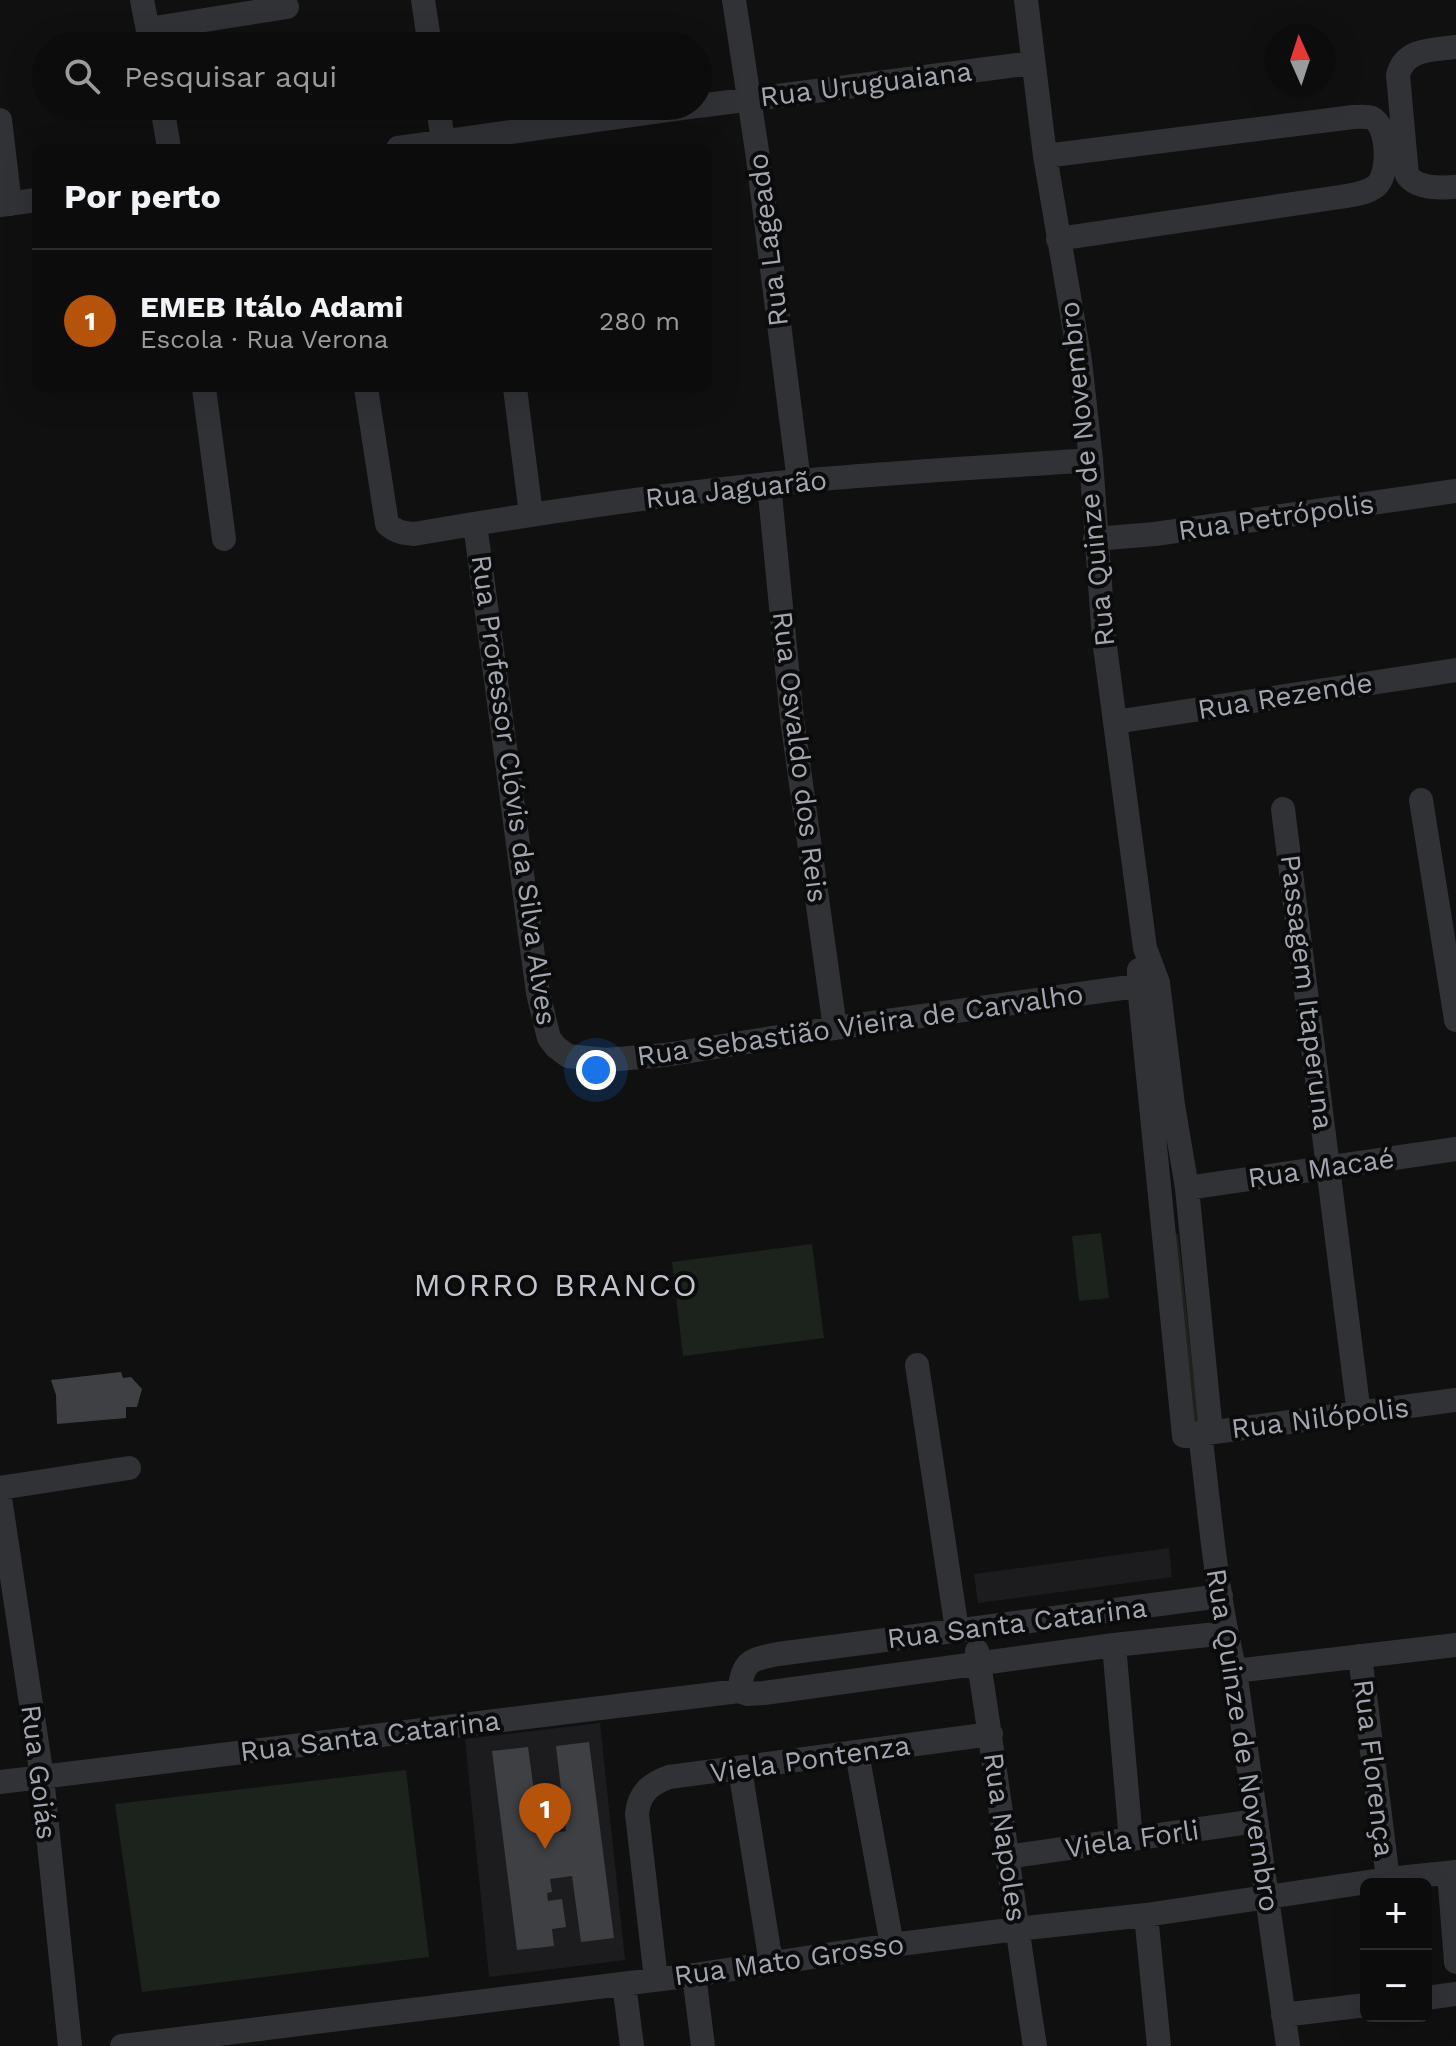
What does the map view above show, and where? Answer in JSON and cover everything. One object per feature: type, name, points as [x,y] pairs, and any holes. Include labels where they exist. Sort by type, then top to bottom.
[{"type":"street","points":[[142,0],[149,32]]},
{"type":"street","points":[[423,0],[428,32]]},
{"type":"street","name":"Rua Lageado","points":[[734,0],[750,99],[799,481]]},
{"type":"street","name":"Rua Quinze de Novembro","points":[[1026,0],[1045,156],[1080,361],[1091,460],[1104,639],[1149,984],[1162,1222],[1198,1434],[1226,1633],[1235,1671],[1288,2046]]},
{"type":"street","points":[[177,32],[287,7]]},
{"type":"street","points":[[1456,47],[1412,55],[1400,67],[1398,75],[1407,175],[1411,181],[1426,186],[1456,187]]},
{"type":"street","name":"Rua Uruguaiana","points":[[712,104],[1033,63]]},
{"type":"street","points":[[1045,156],[1353,117],[1371,118],[1382,129],[1385,172],[1382,181],[1368,191],[1058,239]]},
{"type":"street","points":[[0,120],[5,205],[32,201]]},
{"type":"street","points":[[164,120],[168,144]]},
{"type":"street","points":[[440,120],[443,142]]},
{"type":"street","name":"Rua Uruguaiana","points":[[428,144],[484,142],[614,120]]},
{"type":"street","points":[[205,392],[224,539]]},
{"type":"street","name":"Rua Jaguarão","points":[[367,392],[387,524],[399,533],[414,534],[674,494],[799,481],[1091,460]]},
{"type":"street","points":[[516,392],[531,514]]},
{"type":"street","name":"Rua Osvaldo dos Reis","points":[[769,484],[792,719],[835,1028]]},
{"type":"street","name":"Rua Petrópolis","points":[[1095,539],[1155,534],[1456,491]]},
{"type":"street","name":"Rua Professor Clóvis da Silva Alves","points":[[475,524],[538,993],[549,1038],[561,1052]]},
{"type":"street","name":"Rua Rezende","points":[[1115,722],[1456,670]]},
{"type":"street","points":[[1421,800],[1456,1020]]},
{"type":"street","name":"Passagem Itaperuna","points":[[1283,809],[1359,1414]]},
{"type":"street","name":"Rua Quinze de Novembro","points":[[1149,984],[1187,1188],[1198,1434]]},
{"type":"street","name":"Rua Sebastião Vieira de Carvalho","points":[[561,1052],[568,1056],[606,1060],[665,1055],[1149,984]]},
{"type":"street","name":"Rua Macaé","points":[[1187,1188],[1456,1149]]},
{"type":"street","points":[[1162,1222],[1189,1219]]},
{"type":"street","name":"Rua Napoles","points":[[917,1365],[966,1629],[980,1664],[1035,2046]]},
{"type":"street","name":"Rua Nilópolis","points":[[1198,1434],[1456,1400]]},
{"type":"street","points":[[0,1488],[129,1468]]},
{"type":"street","name":"Rua Goiás","points":[[0,1498],[42,1777],[70,2046]]},
{"type":"street","name":"Rua Santa Catarina","points":[[739,1691],[742,1672],[747,1664],[758,1659],[1221,1596]]},
{"type":"street","name":"Rua Santa Catarina","points":[[0,1782],[739,1691],[764,1693],[1114,1645],[1226,1633]]},
{"type":"street","points":[[1114,1645],[1131,1840]]},
{"type":"street","points":[[1235,1671],[1456,1645]]},
{"type":"street","name":"Rua Florença","points":[[1360,1656],[1388,1878]]},
{"type":"street","name":"Viela Pontenza","points":[[656,1979],[638,1831],[638,1802],[649,1786],[669,1777],[991,1734]]},
{"type":"street","points":[[857,1753],[892,1945]]},
{"type":"street","points":[[740,1769],[771,1963]]},
{"type":"street","name":"Viela Forli","points":[[1007,1857],[1256,1821]]},
{"type":"street","points":[[1452,1873],[1456,1962]]},
{"type":"street","name":"Rua Mato Grosso","points":[[1399,1878],[1452,1873]]},
{"type":"street","name":"Rua Mato Grosso","points":[[122,2046],[694,1975],[892,1945],[1146,1915],[1360,1883]]},
{"type":"street","points":[[1146,1915],[1159,2046]]},
{"type":"street","points":[[694,1975],[703,2046]]},
{"type":"street","points":[[624,1984],[632,2046]]},
{"type":"street","points":[[1432,1997],[1456,1994]]},
{"type":"street","points":[[1283,2015],[1360,2006]]},
{"type":"shaded area","points":[[1101,1233],[1109,1298],[1079,1301],[1072,1236]]},
{"type":"shaded area","points":[[1170,1234],[1178,1234],[1199,1425],[1190,1424]]},
{"type":"shaded area","points":[[812,1244],[824,1338],[683,1356],[672,1262]]},
{"type":"shaded area","points":[[1169,1548],[1172,1577],[978,1603],[974,1574]]},
{"type":"shaded area","points":[[600,1723],[625,1960],[489,1977],[465,1739]]},
{"type":"shaded area","points":[[406,1770],[429,1957],[142,1992],[115,1804]]},
{"type":"building","points":[[121,1372],[123,1378],[131,1377],[142,1389],[137,1407],[126,1407],[126,1418],[57,1424],[56,1395],[51,1380]]},
{"type":"building","points":[[589,1742],[614,1938],[581,1942],[572,1876],[550,1879],[552,1892],[547,1893],[548,1901],[562,1899],[566,1927],[552,1929],[554,1946],[517,1950],[492,1751],[528,1747],[540,1835],[566,1831],[556,1746]]},
{"type":"place","name":"EMEB Itálo Adami","points":[[545,1849]]},
{"type":"district","name":"MORRO BRANCO","points":[[556,1285]]}]
